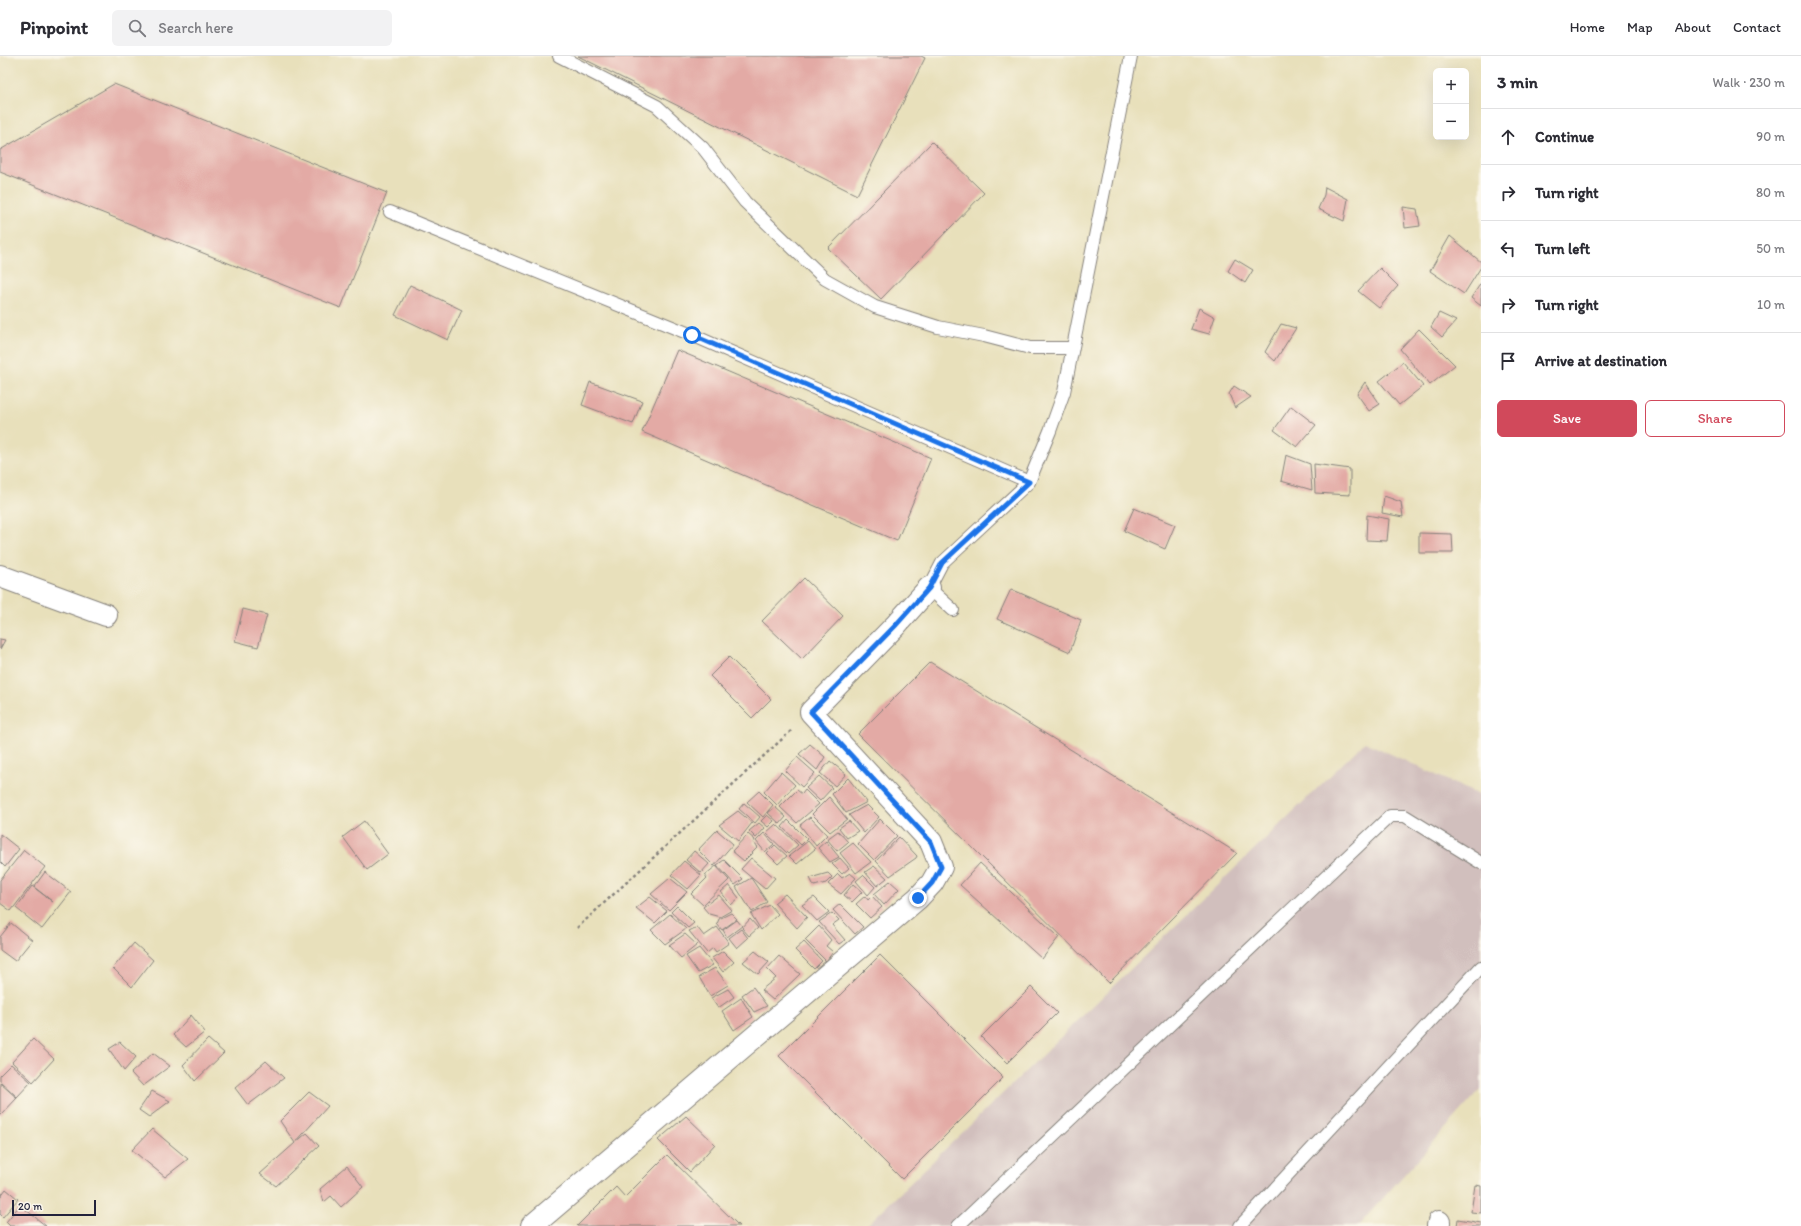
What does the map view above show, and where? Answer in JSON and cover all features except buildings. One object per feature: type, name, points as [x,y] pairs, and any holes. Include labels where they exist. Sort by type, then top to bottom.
[{"type":"street","points":[[0,576],[106,615]]},
{"type":"street","points":[[532,1226],[918,898],[932,883],[941,867],[931,842],[811,712],[895,626],[929,588]]},
{"type":"lane","points":[[559,56],[657,106],[703,148],[745,202],[825,279],[875,307],[938,327],[984,336],[1030,348],[1072,348]]},
{"type":"lane","points":[[953,610],[929,588],[942,563],[1029,482],[1064,392],[1132,56]]},
{"type":"lane","points":[[390,212],[692,335],[1029,482]]},
{"type":"lane","points":[[958,1226],[1390,816],[1405,816],[1481,863]]},
{"type":"lane","points":[[1240,1226],[1481,967]]},
{"type":"path","points":[[577,928],[811,712]]},
{"type":"shaded area","points":[[1365,742],[1481,796],[1481,1089],[1358,1226],[866,1226]]},
{"type":"route","points":[[692,335],[1029,482],[942,563],[929,588],[895,626],[811,712],[857,764],[931,842],[941,867],[932,883],[918,898]]}]
